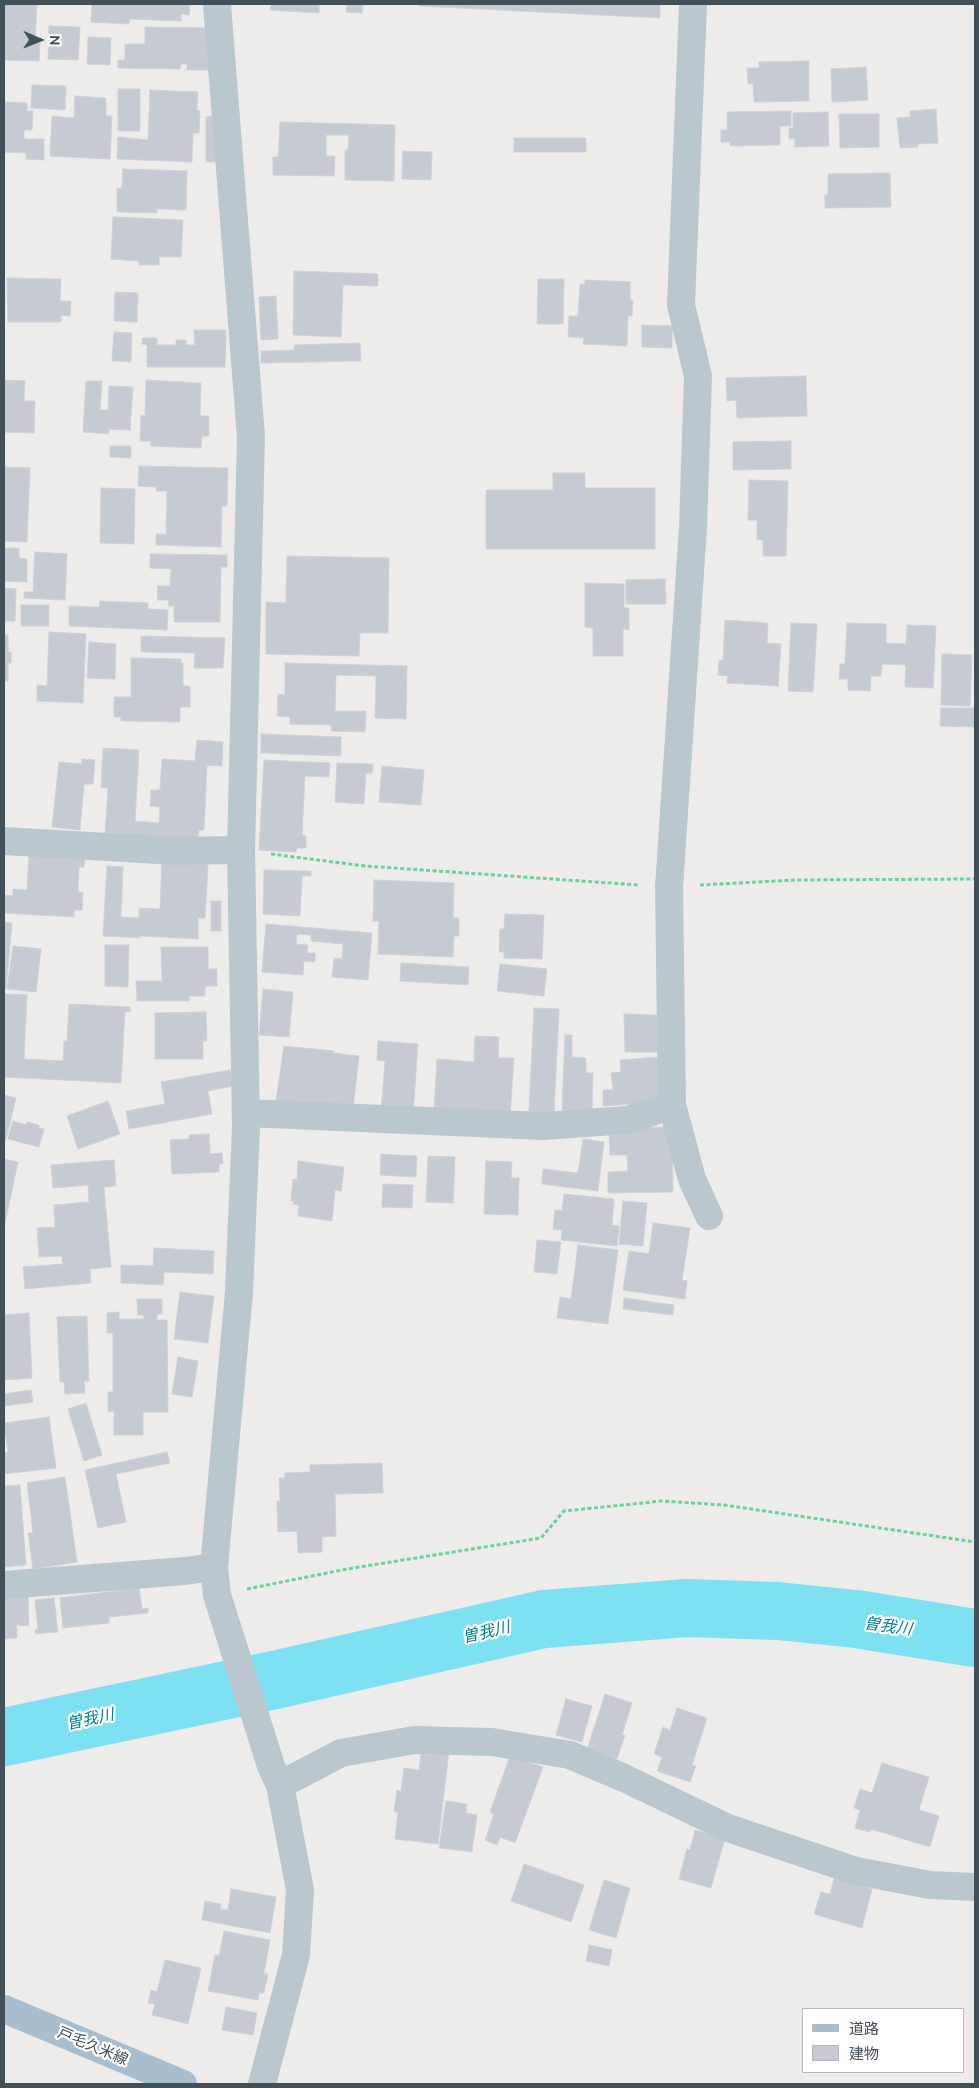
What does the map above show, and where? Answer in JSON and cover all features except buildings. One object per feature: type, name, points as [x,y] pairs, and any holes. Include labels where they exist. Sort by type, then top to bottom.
[{"type":"main road","name":"戸毛久米線","points":[[4,2009],[183,2084]]},
{"type":"street","points":[[217,4],[251,437],[241,850],[246,1113],[238,1292],[214,1567],[220,1602],[276,1775],[300,1890],[294,1964],[262,2084]]},
{"type":"street","points":[[693,4],[681,305],[698,376],[693,527],[668,887],[672,1106],[692,1179],[709,1216]]},
{"type":"street","points":[[4,840],[176,851],[241,850]]},
{"type":"street","points":[[246,1113],[543,1126],[628,1120],[672,1106]]},
{"type":"street","points":[[4,1585],[185,1571],[214,1567]]},
{"type":"street","points":[[276,1775],[340,1753],[414,1740],[492,1742],[570,1755],[728,1828],[856,1871],[930,1885],[975,1887]]},
{"type":"path","points":[[241,850],[365,866],[668,887],[795,880],[975,879]]},
{"type":"path","points":[[220,1602],[347,1569],[541,1538],[564,1511],[662,1501],[724,1505],[975,1542]]},
{"type":"waterway","name":"曽我川","points":[[4,1737],[279,1679],[544,1619],[687,1608],[777,1611],[856,1619],[975,1638]]}]
